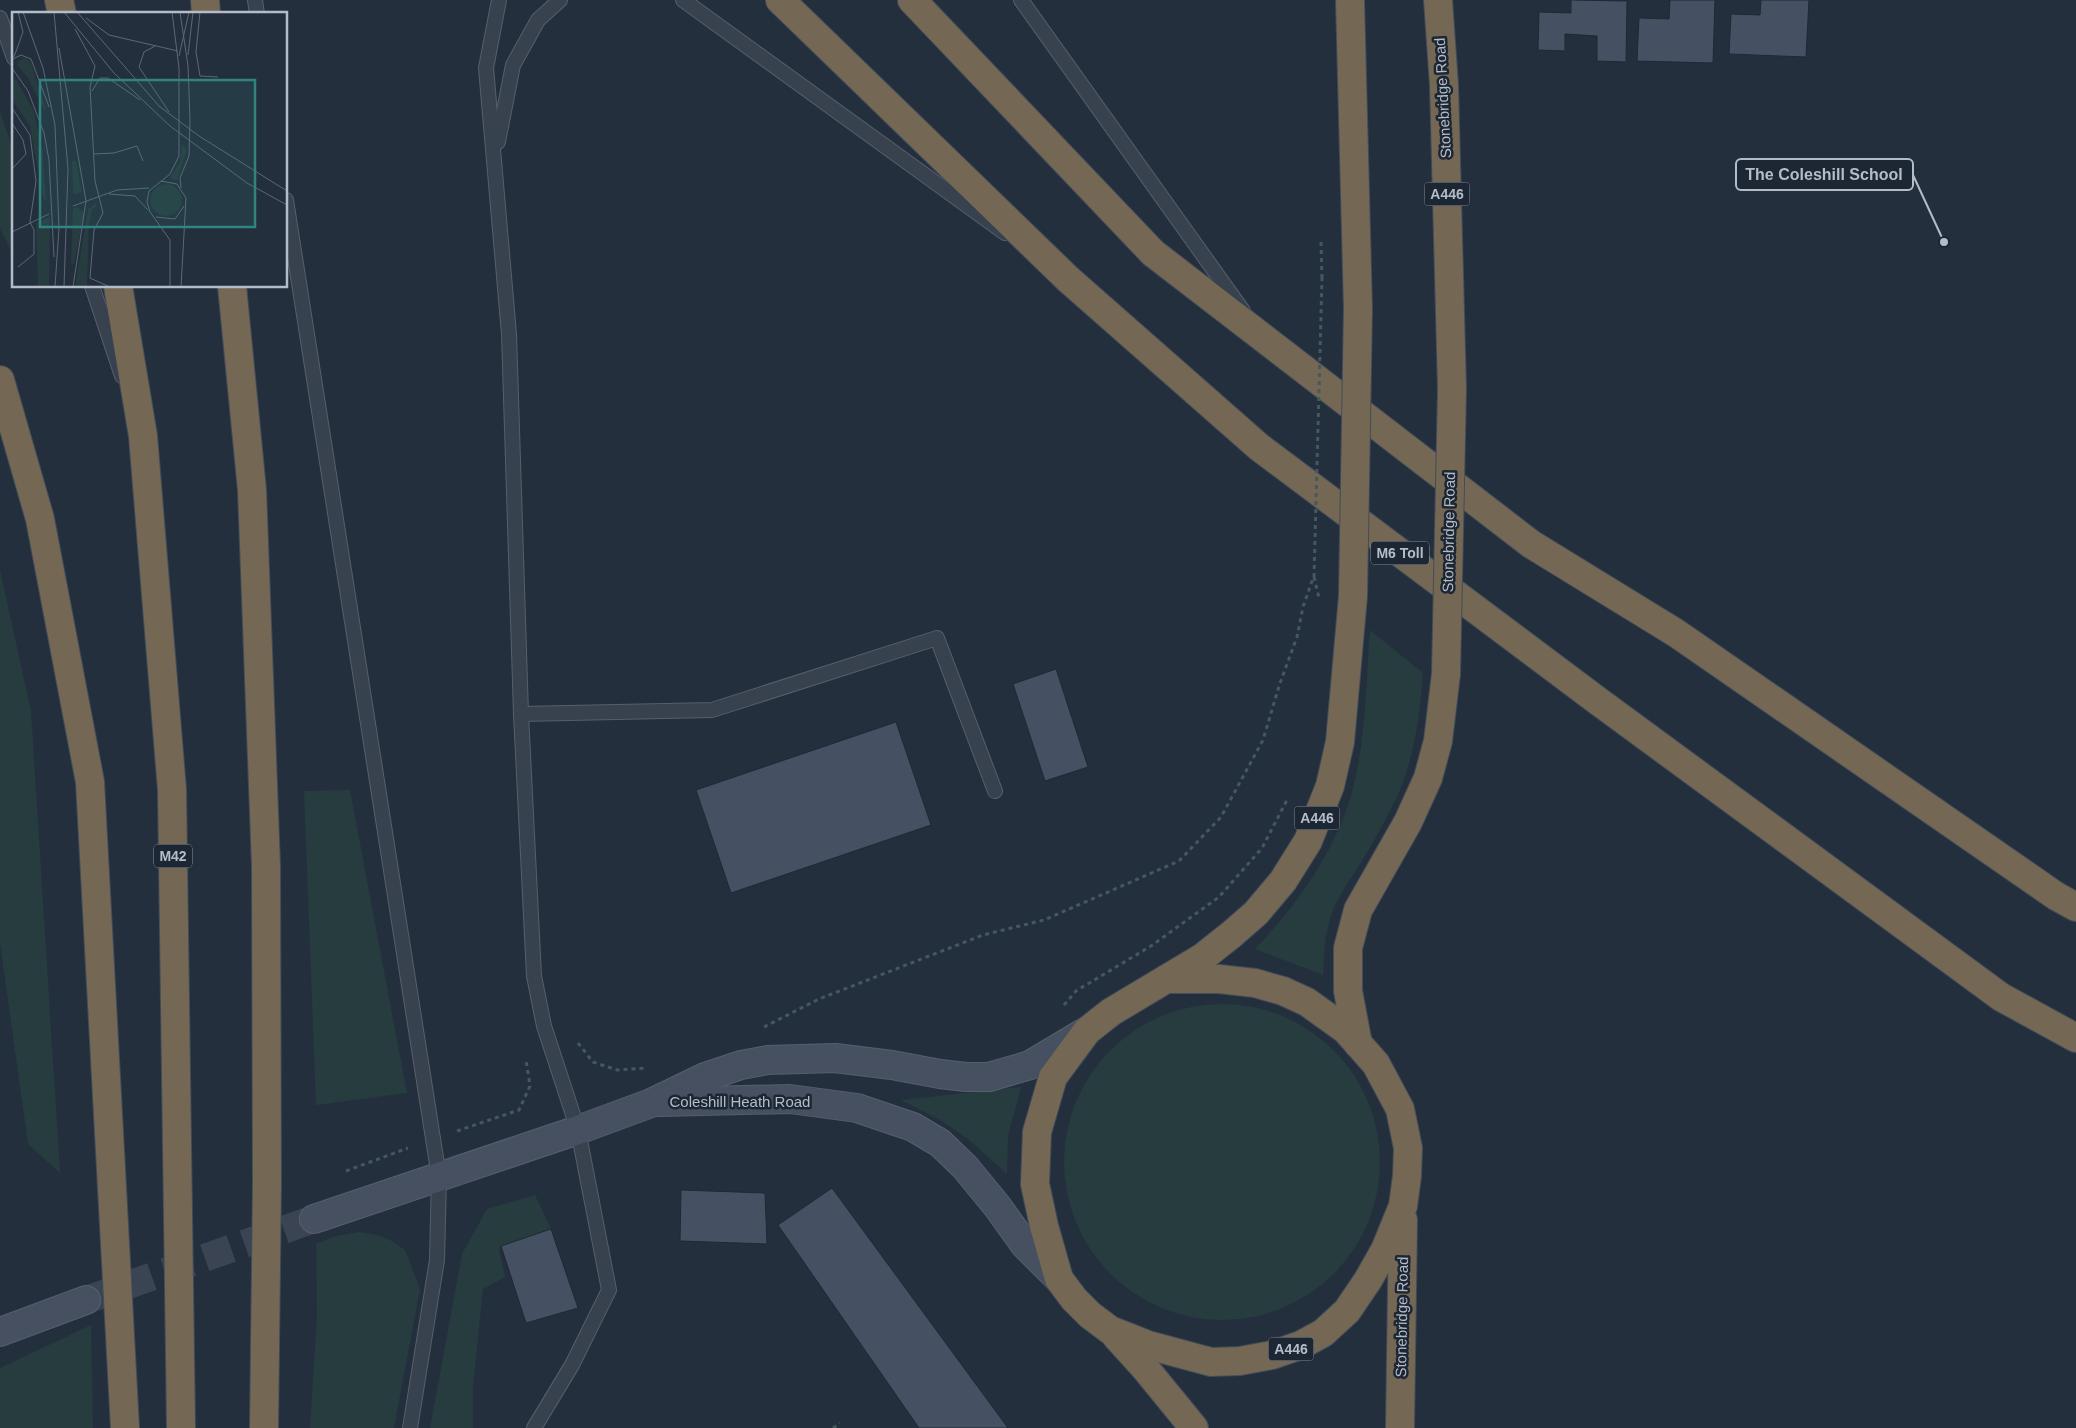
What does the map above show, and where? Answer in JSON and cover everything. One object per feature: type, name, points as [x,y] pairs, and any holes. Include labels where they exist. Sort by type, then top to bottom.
[{"type":"highway","name":"M6 Toll","points":[[780,0],[1068,280],[1259,447],[1598,702],[1993,991],[2076,1038]]},
{"type":"highway","points":[[912,0],[1153,253],[1531,544],[1676,633],[2056,896],[2076,907]]},
{"type":"highway","name":"A446","points":[[1194,1428],[1145,1368],[1110,1330],[1090,1315],[1074,1299],[1058,1278],[1035,1184],[1036,1132],[1053,1077],[1087,1031],[1118,1007],[1204,956],[1256,913],[1283,881],[1308,840],[1330,786],[1340,742],[1353,596],[1358,309],[1350,0]]},
{"type":"highway","name":"Stonebridge Road","points":[[1358,1044],[1348,992],[1348,948],[1358,910],[1408,822],[1428,778],[1438,741],[1446,674],[1452,389],[1444,85],[1438,0]]},
{"type":"highway","name":"M42","points":[[118,288],[142,436],[172,790],[181,1428]]},
{"type":"highway","points":[[232,288],[252,490],[266,866],[267,1193],[264,1428]]},
{"type":"highway","points":[[0,380],[40,518],[90,782],[125,1428]]},
{"type":"highway","name":"A446","points":[[1110,1330],[1156,1348],[1211,1362],[1240,1361],[1272,1355],[1301,1345],[1323,1333],[1346,1311],[1368,1280],[1385,1250],[1402,1206],[1408,1148],[1400,1109],[1376,1064],[1346,1030],[1307,1002],[1283,991],[1255,983],[1219,979],[1166,979]]},
{"type":"highway","name":"Stonebridge Road","points":[[1400,1428],[1402,1206]]},
{"type":"street","name":"Coleshill Heath Road","points":[[314,1219],[578,1130],[651,1103],[705,1077],[740,1066],[768,1060],[835,1058],[892,1065],[940,1074],[989,1077],[1030,1066],[1087,1031]]},
{"type":"street","name":"Coleshill Heath Road","points":[[651,1103],[790,1099],[857,1108],[912,1127],[940,1143],[965,1167],[997,1206],[1025,1245],[1058,1278]]},
{"type":"street","points":[[0,1332],[86,1300]]},
{"type":"lane","points":[[499,0],[486,68],[509,334],[521,714],[534,976],[548,1036],[578,1130],[609,1290],[572,1365],[534,1428]]},
{"type":"lane","points":[[495,158],[513,65],[538,20],[560,0]]},
{"type":"lane","points":[[683,0],[1068,280]]},
{"type":"lane","points":[[1021,0],[1260,335]]},
{"type":"lane","points":[[0,18],[12,52]]},
{"type":"lane","points":[[288,213],[439,1177],[437,1260],[410,1428]]},
{"type":"lane","points":[[93,288],[142,436]]},
{"type":"lane","points":[[521,714],[712,710],[937,638],[995,791]]},
{"type":"path","points":[[1320,604],[1314,577],[1322,278]]},
{"type":"path","points":[[755,1031],[819,998],[983,935],[1044,920],[1178,861],[1221,817],[1263,740],[1280,683],[1297,637],[1303,607],[1314,577]]},
{"type":"path","points":[[1063,1006],[1076,992],[1151,946],[1219,897],[1262,848],[1288,798]]},
{"type":"path","points":[[339,1174],[519,1110],[530,1086],[523,1043],[569,1032],[593,1062],[617,1070],[648,1068]]},
{"type":"path","points":[[833,1428],[840,1423]]},
{"type":"green space","points":[[0,112],[12,146],[12,254],[0,228]]},
{"type":"green space","points":[[0,570],[31,711],[60,1173],[28,1144],[0,943]]},
{"type":"green space","points":[[1370,630],[1423,673],[1418,721],[1412,754],[1396,799],[1332,914],[1327,929],[1323,975],[1255,949],[1300,896],[1336,836],[1345,814],[1357,772],[1360,752],[1365,711]]},
{"type":"green space","points":[[350,790],[407,1093],[316,1105],[304,791]]},
{"type":"green space","points":[[1222,1004],[1253,1007],[1282,1016],[1310,1031],[1334,1050],[1353,1074],[1368,1102],[1377,1131],[1380,1162],[1377,1193],[1368,1222],[1353,1250],[1334,1274],[1310,1293],[1282,1308],[1253,1317],[1222,1320],[1191,1317],[1162,1308],[1134,1293],[1110,1274],[1091,1250],[1076,1222],[1067,1193],[1064,1162],[1067,1131],[1076,1102],[1091,1074],[1110,1050],[1134,1031],[1162,1016],[1191,1007]]},
{"type":"green space","points":[[1021,1087],[1008,1136],[1007,1174],[968,1139],[940,1120],[901,1100]]},
{"type":"green space","points":[[535,1195],[551,1229],[499,1248],[505,1277],[483,1289],[473,1387],[473,1428],[430,1428],[462,1254],[487,1209]]},
{"type":"green space","points":[[359,1232],[377,1235],[392,1241],[405,1250],[420,1289],[394,1428],[310,1428],[317,1315],[316,1244],[336,1236]]},
{"type":"green space","points":[[91,1325],[93,1428],[0,1428],[0,1368]]},
{"type":"building","points":[[1571,0],[1627,1],[1626,62],[1597,61],[1597,36],[1565,34],[1565,51],[1538,50],[1539,12],[1571,13]]},
{"type":"building","points":[[1670,0],[1715,0],[1713,63],[1637,61],[1639,18],[1669,19]]},
{"type":"building","points":[[1761,0],[1809,0],[1806,57],[1729,54],[1731,14],[1760,15]]},
{"type":"building","points":[[1056,669],[1088,767],[1045,781],[1013,684]]},
{"type":"building","points":[[896,722],[931,825],[731,893],[696,790]]},
{"type":"building","points":[[832,1188],[1008,1428],[919,1428],[778,1225]]},
{"type":"building","points":[[681,1190],[765,1193],[767,1244],[680,1241]]},
{"type":"building","points":[[551,1229],[578,1308],[526,1323],[501,1246]]},
{"type":"tunnel","points":[[86,1300],[314,1219]]},
{"type":"place","name":"The Coleshill School","points":[[1944,242]]}]
